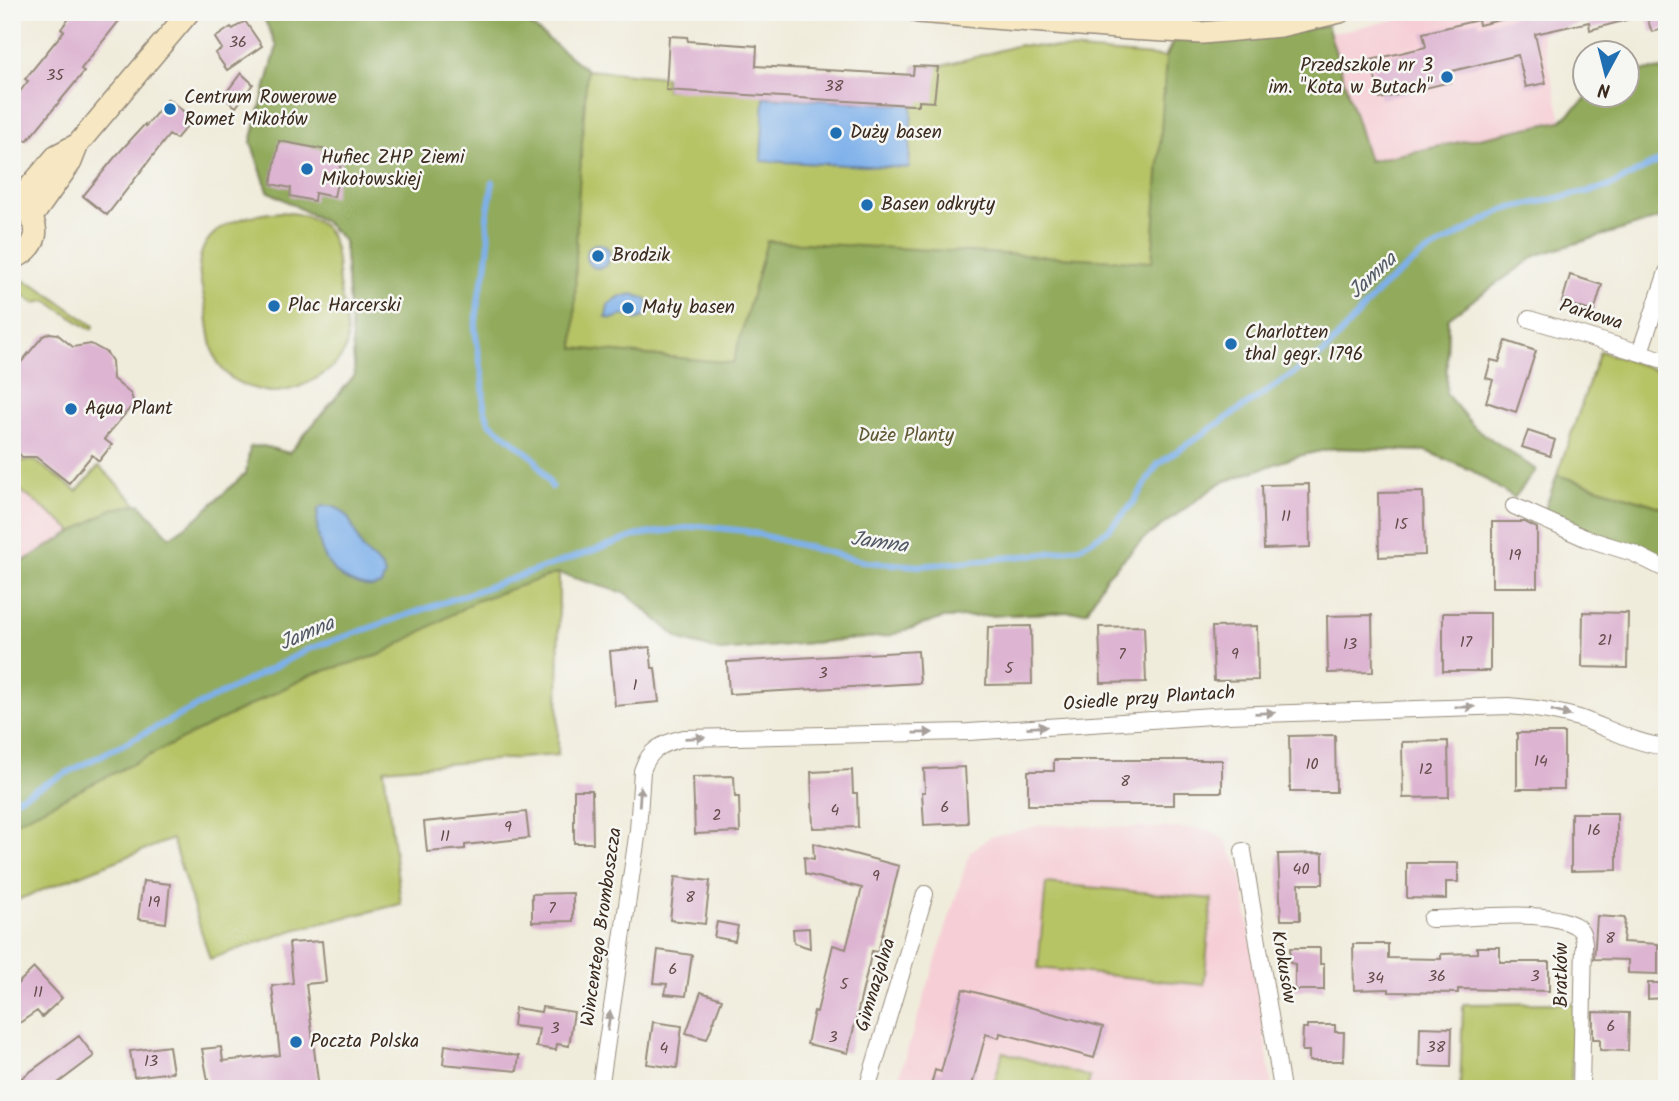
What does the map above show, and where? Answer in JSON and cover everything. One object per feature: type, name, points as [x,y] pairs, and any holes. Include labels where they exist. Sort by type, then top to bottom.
[{"type":"street","points":[[12,259],[23,255],[31,247],[35,237],[36,226],[20,208],[71,162],[78,144],[189,12]]},
{"type":"street","points":[[918,12],[1202,33],[1279,19],[1336,13]]},
{"type":"street","name":"Parkowa","points":[[1640,352],[1667,272]]},
{"type":"street","name":"Parkowa","points":[[1530,319],[1667,362]]},
{"type":"street","points":[[1514,506],[1585,538],[1633,553],[1667,570]]},
{"type":"street","name":"Osiedle przy Plantach","points":[[642,771],[645,761],[657,747],[684,738],[970,732],[1227,715],[1437,707],[1509,706],[1545,709],[1578,718],[1649,745],[1667,747]]},
{"type":"street","name":"Wincentego Bromboszcza","points":[[600,1089],[638,830],[642,771]]},
{"type":"street","name":"Krokusów","points":[[1243,851],[1282,1089]]},
{"type":"street","name":"Gimnazjalna","points":[[867,1089],[925,894]]},
{"type":"street","name":"Bratków","points":[[1431,919],[1544,915],[1575,925],[1582,931],[1581,1089]]},
{"type":"shaded area","name":"Przedszkole nr 3 im. \"Kota w Butach\"","points":[[1434,12],[1536,12],[1562,121],[1369,161],[1330,33]]},
{"type":"shaded area","points":[[12,484],[73,531],[12,568]]},
{"type":"shaded area","points":[[1042,825],[1209,829],[1226,841],[1241,873],[1272,1089],[895,1089],[970,852],[990,837]]},
{"type":"green space","name":"Duże Planty","points":[[261,12],[449,12],[529,24],[587,70],[665,77],[666,90],[914,75],[914,66],[938,67],[1019,45],[1165,57],[1173,41],[1266,38],[1327,25],[1369,161],[1561,121],[1576,108],[1640,108],[1640,71],[1667,69],[1667,216],[1537,255],[1448,318],[1446,394],[1475,428],[1536,470],[1514,498],[1471,470],[1426,451],[1334,448],[1298,456],[1220,483],[1142,540],[1105,578],[1087,611],[943,618],[888,636],[720,651],[681,640],[627,594],[559,573],[558,755],[384,769],[401,904],[294,930],[210,959],[172,839],[12,902],[12,568],[73,531],[12,484],[12,455],[21,461],[36,461],[77,491],[99,466],[170,537],[196,519],[246,473],[250,447],[263,446],[289,453],[355,375],[344,241],[325,222],[268,191],[251,142],[277,46]]},
{"type":"green space","name":"Duże Planty","points":[[261,12],[449,12],[529,24],[587,70],[577,219],[574,348],[733,363],[767,241],[1152,262],[1166,58],[1173,41],[1266,38],[1327,25],[1369,161],[1561,121],[1576,108],[1640,108],[1640,71],[1667,69],[1667,216],[1537,255],[1448,318],[1446,394],[1475,428],[1536,470],[1514,498],[1471,470],[1426,451],[1334,448],[1298,456],[1220,483],[1142,540],[1105,578],[1087,611],[943,618],[888,636],[720,651],[681,640],[627,594],[558,573],[476,601],[380,655],[313,674],[12,824],[12,568],[112,509],[140,504],[170,537],[196,519],[246,473],[250,447],[263,446],[289,453],[355,375],[344,241],[325,222],[268,191],[251,142],[277,46]]},
{"type":"green space","name":"Plac Harcerski","points":[[281,212],[310,218],[321,224],[329,234],[336,254],[347,342],[338,361],[320,376],[298,387],[273,392],[262,391],[234,380],[218,364],[211,343],[199,267],[206,243],[223,227],[246,217]]},
{"type":"green space","points":[[12,276],[37,286],[94,326],[92,329],[88,328],[47,301],[34,303],[25,296],[13,297]]},
{"type":"green space","points":[[1600,351],[1667,374],[1667,509],[1557,475]]},
{"type":"green space","points":[[1557,475],[1667,509],[1667,565],[1548,516],[1545,509]]},
{"type":"green space","points":[[1046,883],[1212,899],[1204,985],[1038,968]]},
{"type":"green space","points":[[1574,1003],[1571,1089],[1460,1089],[1463,1004]]},
{"type":"green space","points":[[1003,1052],[1090,1077],[1087,1089],[992,1089]]},
{"type":"water","name":"Duży basen","points":[[764,97],[912,105],[909,168],[761,161]]},
{"type":"water","name":"Brodzik","points":[[598,244],[606,248],[610,256],[606,264],[598,268],[590,264],[586,256],[590,248]]},
{"type":"water","name":"Mały basen","points":[[633,294],[646,299],[650,305],[646,316],[637,320],[625,315],[611,319],[606,317],[608,305],[619,297]]},
{"type":"water","points":[[323,506],[340,509],[346,514],[363,549],[383,570],[385,575],[381,585],[359,585],[347,580],[330,566],[324,556],[318,534],[318,509]]},
{"type":"building","points":[[74,12],[126,12],[81,69],[84,72],[27,141],[12,130],[12,102],[28,81],[25,79],[64,31],[61,29]]},
{"type":"building","points":[[1533,12],[1636,12],[1637,17],[1590,30],[1589,22],[1535,34],[1546,83],[1526,87],[1518,55],[1448,72],[1450,82],[1380,99],[1371,60],[1426,47],[1423,33],[1478,20],[1479,25]]},
{"type":"building","points":[[1645,12],[1667,12],[1667,28],[1652,32]]},
{"type":"building","points":[[245,21],[262,46],[227,70],[215,53],[222,49],[215,38]]},
{"type":"building","points":[[669,36],[687,37],[688,41],[757,46],[756,66],[913,75],[914,66],[938,67],[934,102],[919,101],[919,105],[912,105],[666,90]]},
{"type":"building","points":[[241,73],[253,84],[236,107],[223,97]]},
{"type":"building","points":[[168,99],[193,119],[176,139],[169,135],[107,215],[83,196]]},
{"type":"building","name":"Hufiec ZHP Ziemi Mikołowskiej","points":[[279,141],[343,153],[334,197],[315,193],[314,201],[290,196],[291,188],[271,184]]},
{"type":"building","points":[[1570,275],[1602,285],[1594,312],[1562,302]]},
{"type":"building","name":"Aqua Plant","points":[[57,334],[73,347],[91,344],[107,353],[112,361],[113,379],[131,394],[133,401],[104,439],[112,445],[99,461],[92,455],[69,483],[36,457],[22,457],[13,447],[12,373],[43,336]]},
{"type":"building","points":[[1506,341],[1536,351],[1516,412],[1486,402],[1493,380],[1486,378],[1491,360],[1499,362]]},
{"type":"building","points":[[1528,431],[1555,440],[1550,456],[1522,447]]},
{"type":"building","points":[[1309,484],[1310,547],[1264,549],[1262,485]]},
{"type":"building","points":[[1423,492],[1425,555],[1379,557],[1378,493]]},
{"type":"building","points":[[1492,522],[1525,522],[1537,528],[1537,587],[1492,587]]},
{"type":"building","points":[[1583,612],[1628,613],[1627,668],[1582,667]]},
{"type":"building","points":[[1443,613],[1490,613],[1490,671],[1443,671]]},
{"type":"building","points":[[1372,615],[1373,672],[1328,673],[1327,616]]},
{"type":"building","points":[[1031,626],[1032,684],[986,685],[988,627]]},
{"type":"building","points":[[1144,626],[1146,682],[1101,683],[1099,627]]},
{"type":"building","points":[[1257,626],[1258,680],[1214,681],[1212,627]]},
{"type":"building","points":[[650,647],[659,702],[615,706],[610,651]]},
{"type":"building","points":[[918,651],[920,683],[729,694],[727,662]]},
{"type":"building","points":[[1517,733],[1564,733],[1564,789],[1517,789]]},
{"type":"building","points":[[1335,735],[1336,792],[1290,792],[1289,736]]},
{"type":"building","points":[[1448,741],[1449,797],[1403,798],[1402,742]]},
{"type":"building","points":[[1054,760],[1222,760],[1222,792],[1174,792],[1174,805],[1028,805],[1028,771],[1054,771]]},
{"type":"building","points":[[965,767],[968,823],[924,825],[924,769]]},
{"type":"building","points":[[852,770],[853,793],[857,793],[858,827],[813,828],[811,772]]},
{"type":"building","points":[[734,776],[735,797],[739,797],[740,832],[695,834],[693,777]]},
{"type":"building","points":[[574,790],[592,790],[593,843],[574,843]]},
{"type":"building","points":[[526,812],[529,838],[465,845],[465,849],[427,852],[424,822]]},
{"type":"building","points":[[1571,813],[1617,813],[1617,870],[1571,871]]},
{"type":"building","points":[[813,843],[899,866],[878,952],[872,951],[848,1053],[807,1044],[833,945],[846,949],[862,888],[805,874],[804,857],[814,859]]},
{"type":"building","points":[[1323,853],[1323,884],[1299,884],[1300,920],[1281,920],[1278,854]]},
{"type":"building","points":[[1407,863],[1458,863],[1458,882],[1446,882],[1446,899],[1407,898]]},
{"type":"building","points":[[675,877],[710,881],[705,924],[670,920]]},
{"type":"building","points":[[143,881],[170,884],[166,923],[138,919]]},
{"type":"building","points":[[573,893],[573,921],[532,922],[532,894]]},
{"type":"building","points":[[1597,916],[1625,918],[1623,942],[1658,944],[1658,974],[1628,973],[1628,960],[1594,959]]},
{"type":"building","points":[[717,922],[738,926],[735,941],[714,937]]},
{"type":"building","points":[[809,928],[810,948],[794,943],[793,929]]},
{"type":"building","points":[[322,941],[326,982],[306,984],[319,1089],[219,1089],[218,1084],[209,1086],[202,1049],[221,1047],[223,1061],[280,1055],[272,986],[293,983],[289,943]]},
{"type":"building","points":[[1353,944],[1388,944],[1388,958],[1441,959],[1441,954],[1477,953],[1477,947],[1500,947],[1500,962],[1549,962],[1549,991],[1458,989],[1458,993],[1354,990]]},
{"type":"building","points":[[1290,948],[1320,948],[1320,964],[1324,964],[1324,990],[1295,990],[1295,964],[1290,963]]},
{"type":"building","points":[[658,950],[692,955],[686,996],[665,994],[667,984],[654,983]]},
{"type":"building","points":[[34,968],[62,998],[42,1017],[37,1011],[12,1028],[12,989]]},
{"type":"building","points":[[1648,983],[1663,983],[1664,998],[1648,999]]},
{"type":"building","points":[[963,989],[1103,1027],[1094,1058],[1000,1033],[999,1038],[986,1034],[971,1089],[930,1089],[935,1070],[941,1072]]},
{"type":"building","points":[[701,992],[722,999],[707,1039],[686,1033]]},
{"type":"building","points":[[542,1007],[574,1012],[569,1046],[557,1044],[556,1050],[536,1047],[539,1029],[513,1026],[515,1008],[541,1012]]},
{"type":"building","points":[[1593,1012],[1629,1013],[1628,1051],[1600,1050],[1600,1039],[1593,1039]]},
{"type":"building","points":[[653,1022],[682,1026],[677,1068],[647,1064]]},
{"type":"building","points":[[1307,1025],[1335,1025],[1335,1032],[1344,1032],[1343,1061],[1309,1061],[1309,1051],[1302,1051],[1303,1028],[1307,1028]]},
{"type":"building","points":[[1420,1027],[1452,1028],[1451,1067],[1419,1066]]},
{"type":"building","points":[[79,1036],[94,1056],[50,1089],[12,1089],[12,1085]]},
{"type":"building","points":[[445,1045],[519,1056],[517,1071],[443,1064]]},
{"type":"building","points":[[169,1046],[173,1072],[134,1077],[130,1051]]},
{"type":"waterway","name":"Jamna","points":[[12,801],[309,649],[638,535],[700,526],[746,531],[865,562],[920,566],[1044,554],[1080,547],[1107,531],[1133,503],[1158,464],[1324,353],[1382,287],[1422,255],[1503,210],[1608,187],[1667,157]]},
{"type":"waterway","points":[[493,182],[487,216],[489,242],[486,269],[479,295],[475,330],[483,380],[484,407],[489,422],[534,458],[552,487]]},
{"type":"place","name":"Przedszkole nr 3 im. \"Kota w Butach\"","points":[[1447,77]]},
{"type":"place","name":"Centrum Rowerowe Romet Mikołów","points":[[170,109]]},
{"type":"place","name":"Duży basen","points":[[836,133]]},
{"type":"place","name":"Hufiec ZHP Ziemi Mikołowskiej","points":[[307,169]]},
{"type":"place","name":"Basen odkryty","points":[[867,205]]},
{"type":"place","name":"Brodzik","points":[[598,256]]},
{"type":"place","name":"Plac Harcerski","points":[[274,306]]},
{"type":"place","name":"Mały basen","points":[[628,308]]},
{"type":"place","name":"Charlotten thal gegr. 1796","points":[[1231,344]]},
{"type":"place","name":"Aqua Plant","points":[[71,409]]},
{"type":"place","name":"Poczta Polska","points":[[296,1042]]}]
